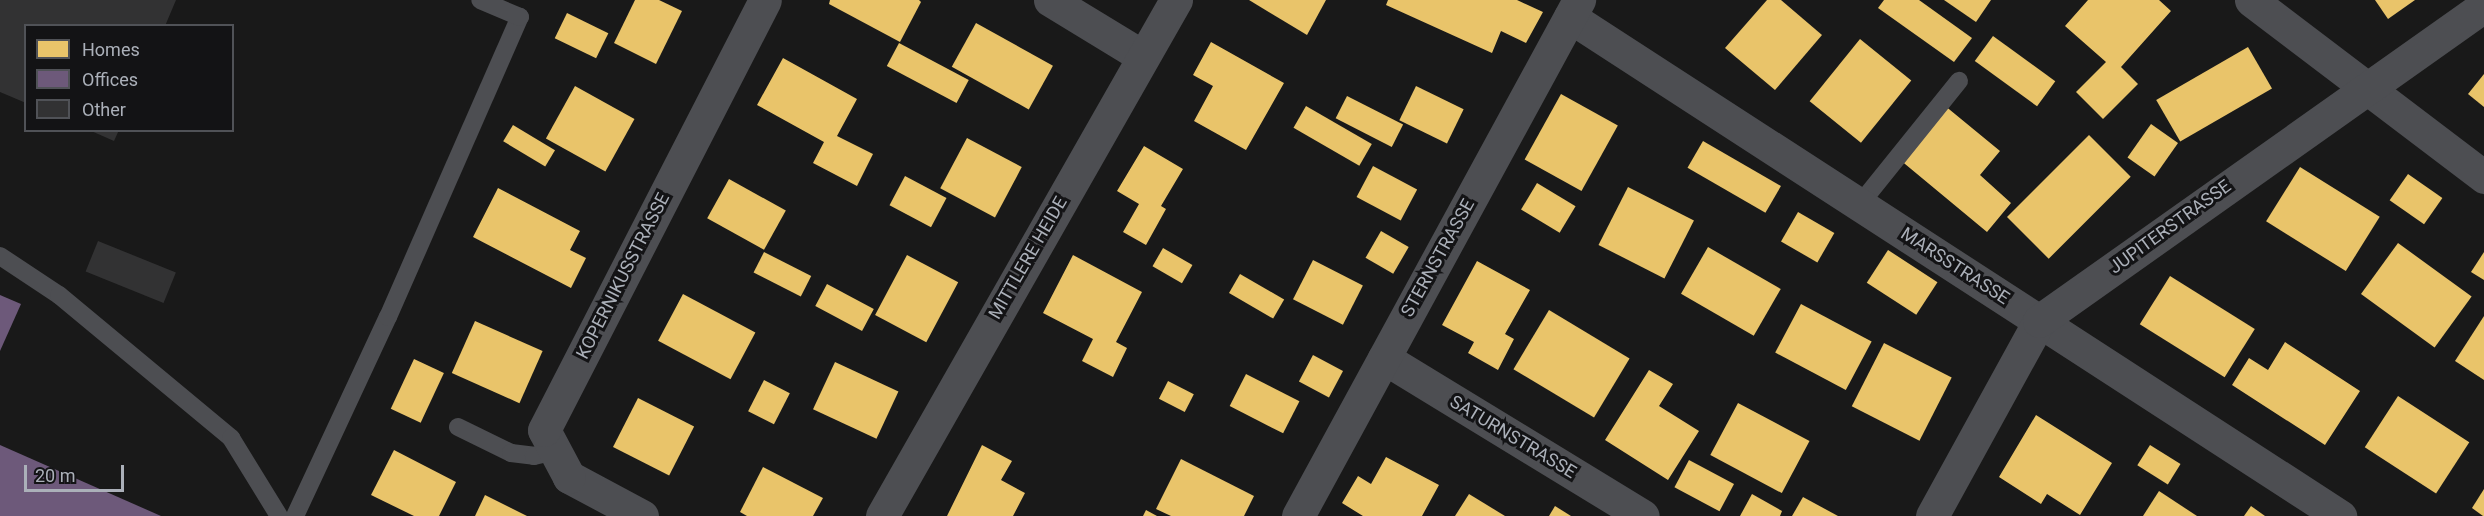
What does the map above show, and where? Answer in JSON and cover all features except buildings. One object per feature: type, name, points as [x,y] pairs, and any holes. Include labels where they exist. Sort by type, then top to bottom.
[{"type":"street","name":"KOPERNIKUSSTRASSE","points":[[642,516],[568,477],[544,430],[765,0]]},
{"type":"street","points":[[1050,0],[1142,56]]},
{"type":"street","name":"MITTLERE HEIDE","points":[[882,516],[1142,56],[1176,0]]},
{"type":"street","points":[[2251,0],[2484,177]]},
{"type":"street","name":"JUPITERSTRASSE","points":[[1932,516],[2039,321],[2367,86],[2484,6]]},
{"type":"street","name":"MARSSTRASSE","points":[[1575,8],[1860,204],[2340,516]]},
{"type":"street","name":"STERNSTRASSE","points":[[1298,516],[1575,8]]},
{"type":"street","name":"SATURNSTRASSE","points":[[1384,358],[1643,516]]},
{"type":"lane","points":[[295,516],[388,317],[520,17],[480,0]]},
{"type":"lane","points":[[1860,204],[1959,81]]},
{"type":"lane","points":[[0,255],[59,295],[231,438],[279,516]]},
{"type":"lane","points":[[458,428],[511,453],[534,456],[555,451]]}]
